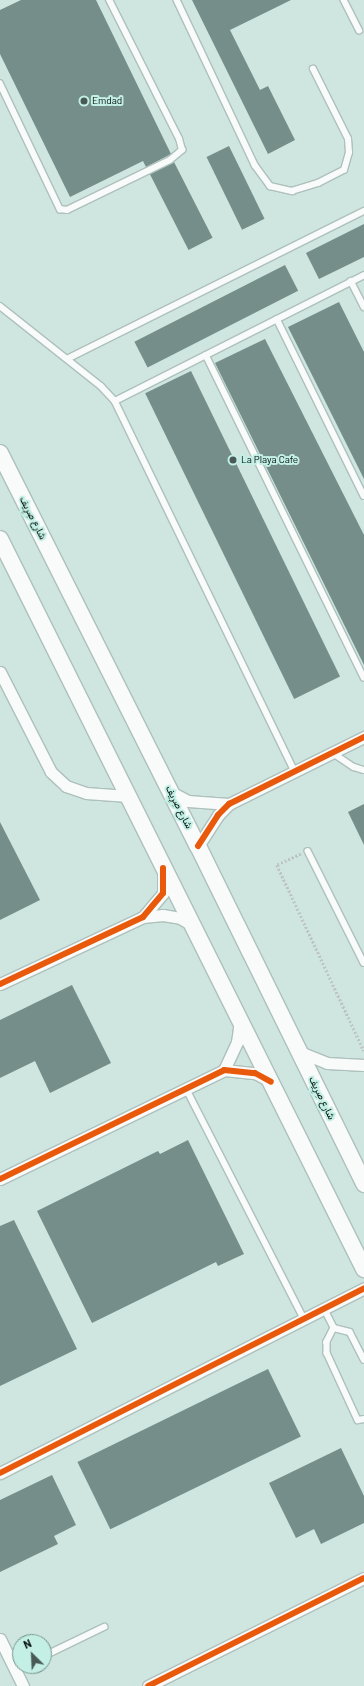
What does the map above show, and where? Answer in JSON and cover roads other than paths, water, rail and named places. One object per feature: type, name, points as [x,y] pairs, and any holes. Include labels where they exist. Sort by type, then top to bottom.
[{"type":"main road","name":"شارع صِرِيف","points":[[0,453],[198,846],[364,1184]]},
{"type":"main road","points":[[0,539],[364,1269]]},
{"type":"street","points":[[0,672],[51,772],[66,786],[86,793],[128,796]]},
{"type":"street","points":[[198,846],[209,827],[230,804],[364,737]]},
{"type":"street","points":[[171,792],[188,801],[230,804]]},
{"type":"street","points":[[0,984],[143,917],[163,893],[163,868]]},
{"type":"street","points":[[143,917],[174,917],[192,926]]},
{"type":"street","points":[[224,1070],[237,1042],[240,1021]]},
{"type":"street","points":[[300,1052],[327,1063],[364,1065]]},
{"type":"street","points":[[0,1179],[224,1070],[255,1073],[271,1082]]},
{"type":"street","points":[[0,1473],[364,1288]]},
{"type":"street","points":[[148,1686],[364,1578]]},
{"type":"street","points":[[0,1639],[12,1657]]},
{"type":"street","points":[[20,1674],[23,1686]]},
{"type":"lane","points":[[0,83],[60,209],[68,210],[170,160],[182,150],[179,139],[109,0]]},
{"type":"lane","points":[[177,0],[255,165],[270,186],[292,192],[318,183],[344,170],[350,153],[348,139],[313,68]]},
{"type":"lane","points":[[344,0],[359,30]]},
{"type":"lane","points":[[67,359],[364,211]]},
{"type":"lane","points":[[115,401],[364,274]]},
{"type":"lane","points":[[351,281],[364,307]]},
{"type":"lane","points":[[0,306],[67,359],[115,401],[295,772]]},
{"type":"lane","points":[[277,319],[364,496]]},
{"type":"lane","points":[[206,355],[364,677]]},
{"type":"lane","points":[[334,753],[354,767],[364,770]]},
{"type":"lane","points":[[308,851],[364,963]]},
{"type":"lane","points":[[186,1088],[304,1319]]},
{"type":"lane","points":[[324,1308],[334,1328],[350,1332],[364,1360]]},
{"type":"lane","points":[[334,1328],[327,1342],[327,1353],[358,1420],[364,1419]]},
{"type":"lane","points":[[52,1652],[104,1627]]},
{"type":"place","name":"Emdad","points":[[84,101]]},
{"type":"place","name":"La Playa Cafe","points":[[233,460]]}]
